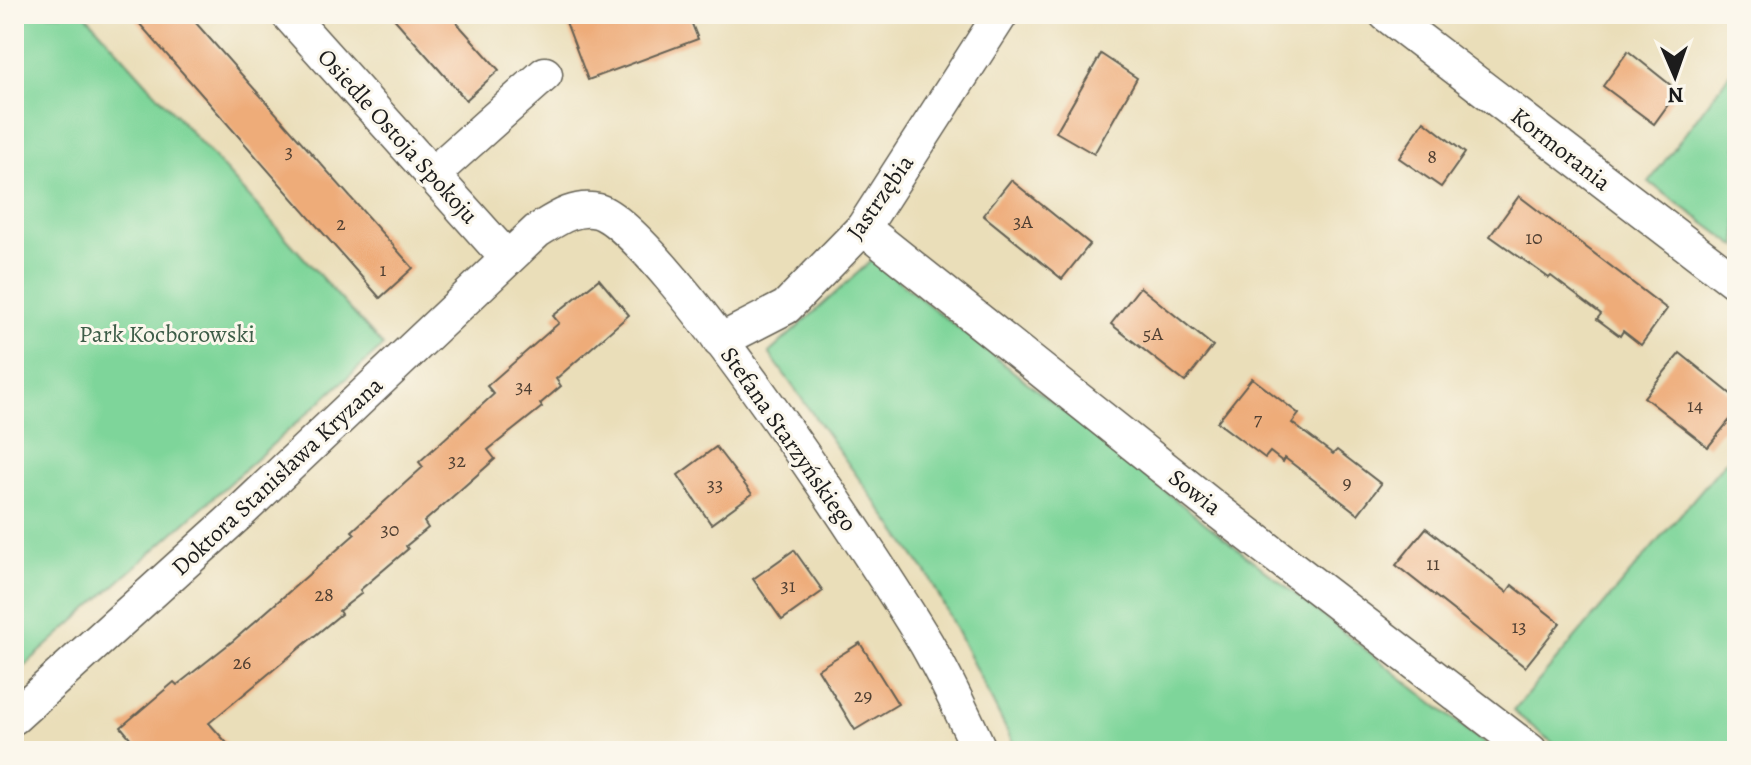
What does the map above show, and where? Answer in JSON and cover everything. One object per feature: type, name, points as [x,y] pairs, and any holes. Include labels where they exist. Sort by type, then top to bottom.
[{"type":"street","name":"Osiedle Ostoja Spokoju","points":[[288,14],[507,258]]},
{"type":"street","name":"Jastrzębia","points":[[720,341],[786,307],[863,228],[1001,14]]},
{"type":"street","name":"Kormorania","points":[[1386,14],[1737,283]]},
{"type":"street","points":[[433,174],[545,74]]},
{"type":"street","name":"Stefana Starzyńskiego","points":[[537,231],[569,212],[597,211],[623,225],[651,253],[720,341],[886,578],[955,696],[980,751]]},
{"type":"street","name":"Sowia","points":[[863,228],[1218,511],[1530,751]]},
{"type":"street","name":"Doktora Stanisława Kryzana","points":[[14,717],[247,506],[537,231]]},
{"type":"green space","name":"Park Kocborowski","points":[[14,14],[85,14],[383,346],[14,675]]},
{"type":"green space","points":[[1737,64],[1737,247],[1649,182]]},
{"type":"green space","points":[[872,260],[1494,751],[1017,751],[930,578],[769,353]]},
{"type":"green space","points":[[1737,448],[1737,751],[1563,751],[1513,711]]},
{"type":"building","points":[[131,14],[188,14],[413,268],[380,298]]},
{"type":"building","points":[[390,14],[449,14],[499,70],[466,100]]},
{"type":"building","points":[[563,14],[688,14],[698,39],[588,80]]},
{"type":"building","points":[[1628,51],[1678,91],[1654,124],[1603,86]]},
{"type":"building","points":[[1101,54],[1137,78],[1094,154],[1056,132]]},
{"type":"building","points":[[1424,121],[1465,153],[1441,187],[1399,158]]},
{"type":"building","points":[[1011,180],[1090,244],[1062,279],[983,215]]},
{"type":"building","points":[[1519,196],[1667,309],[1641,345],[1623,331],[1620,336],[1597,319],[1601,314],[1490,236]]},
{"type":"building","points":[[599,279],[629,315],[556,379],[561,386],[540,404],[542,407],[488,450],[495,459],[424,522],[428,528],[406,546],[408,549],[360,590],[362,593],[339,611],[341,614],[209,723],[234,751],[141,751],[121,727],[174,682],[177,685],[234,640],[355,534],[352,531],[423,467],[419,462],[494,394],[487,386],[559,323],[553,316]]},
{"type":"building","points":[[1140,287],[1213,346],[1185,382],[1111,324]]},
{"type":"building","points":[[1680,353],[1737,399],[1737,411],[1708,447],[1644,397]]},
{"type":"building","points":[[1252,378],[1299,414],[1292,423],[1333,454],[1337,450],[1381,484],[1358,514],[1285,458],[1283,462],[1270,452],[1265,458],[1217,422]]},
{"type":"building","points":[[716,447],[752,494],[711,524],[678,475]]},
{"type":"building","points":[[1426,528],[1507,592],[1512,585],[1560,623],[1525,667],[1396,565]]},
{"type":"building","points":[[794,550],[823,591],[782,620],[753,579]]},
{"type":"building","points":[[860,643],[898,704],[855,730],[818,669]]}]
